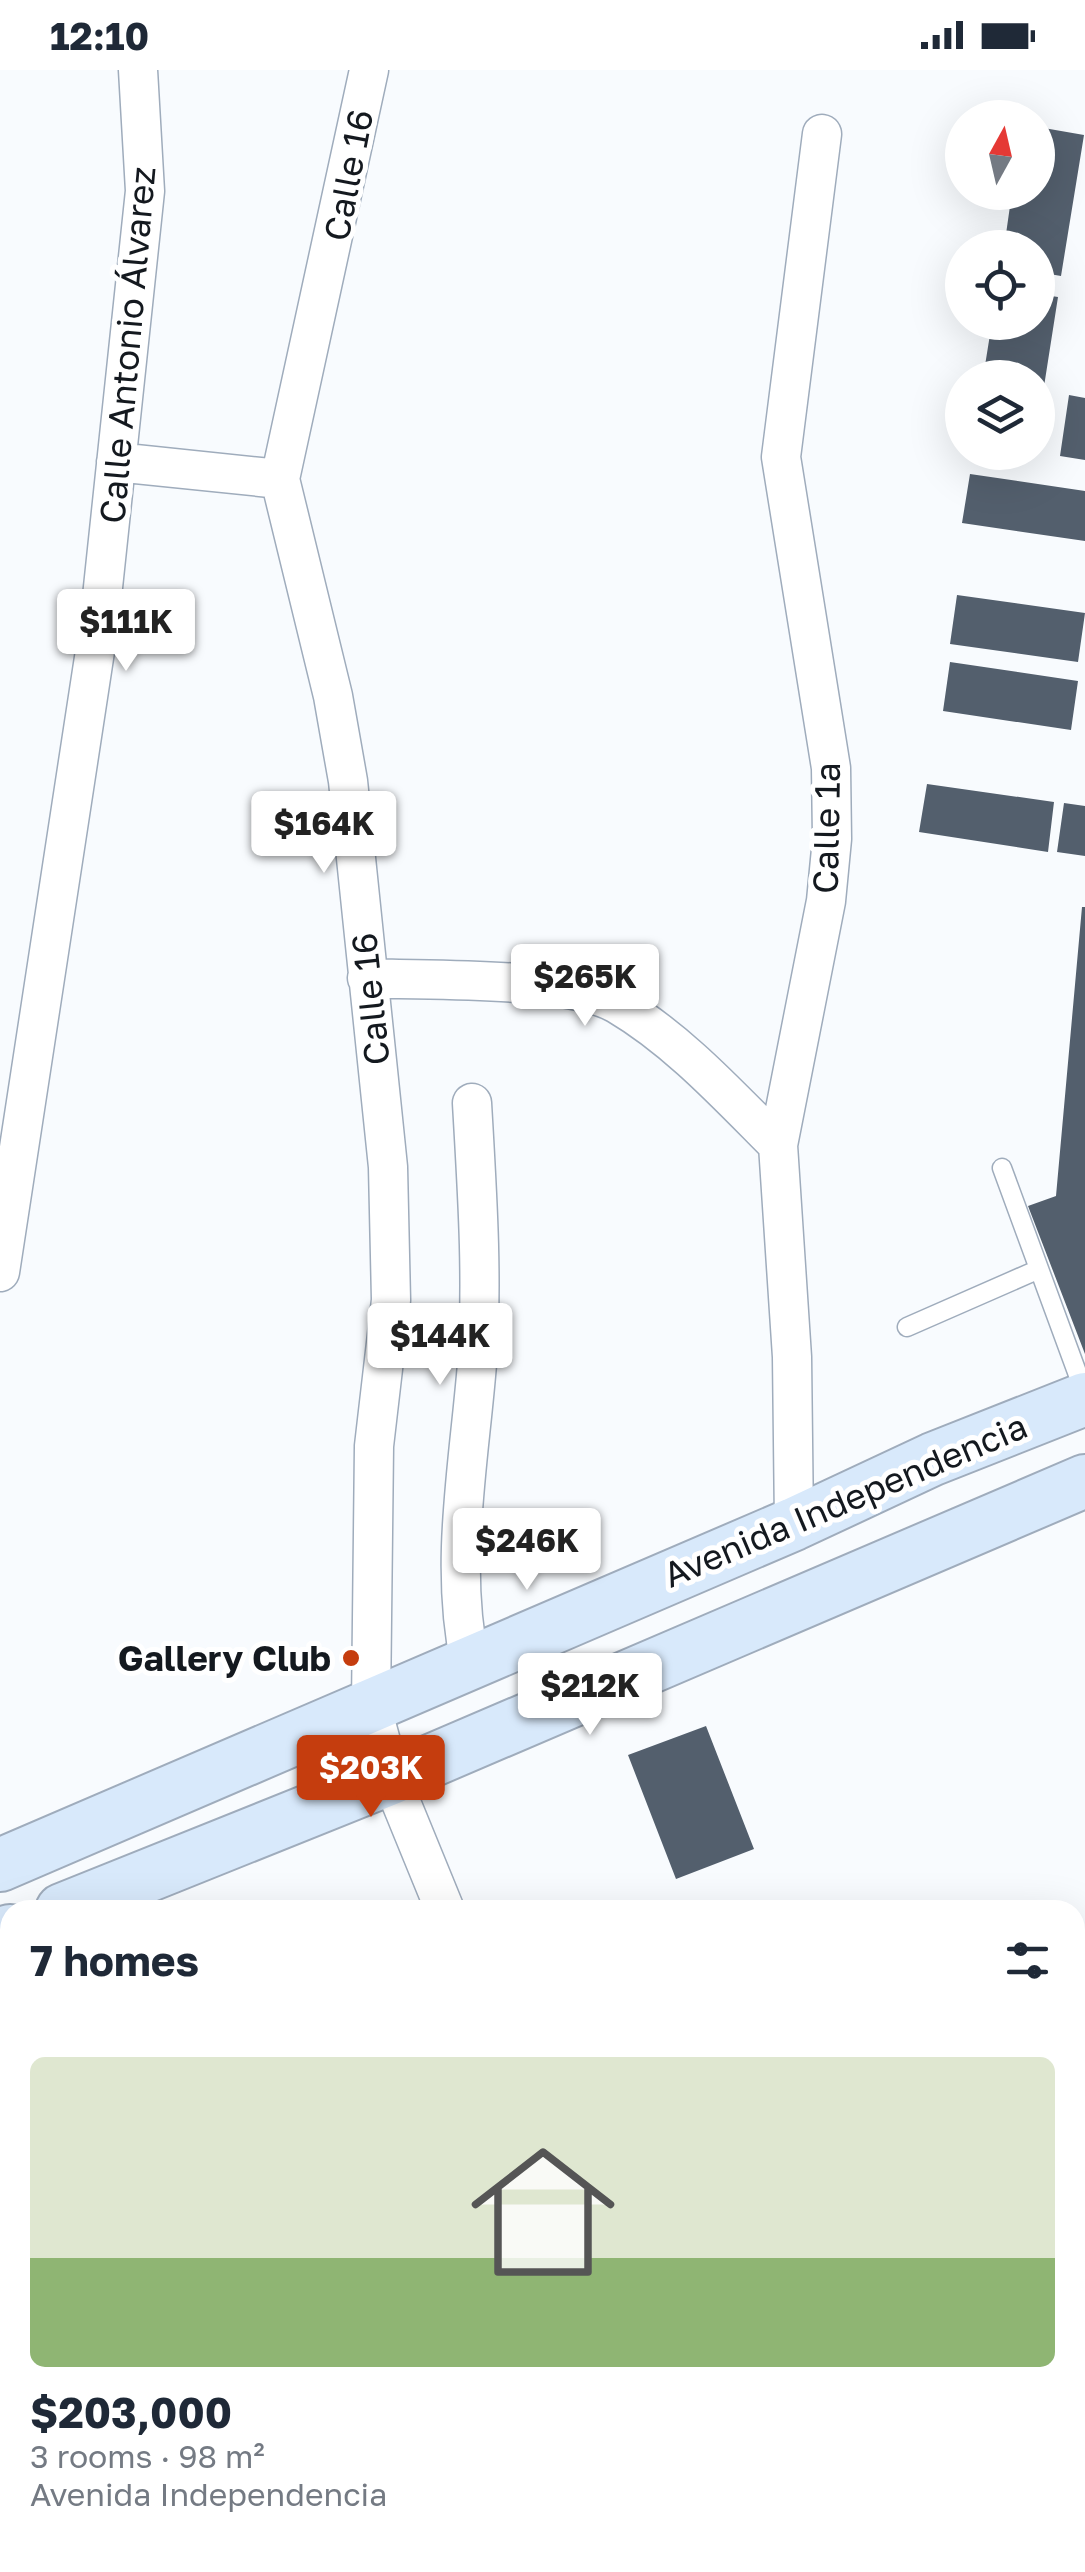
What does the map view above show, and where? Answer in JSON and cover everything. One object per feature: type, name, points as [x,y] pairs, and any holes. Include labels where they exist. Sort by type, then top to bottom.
[{"type":"main road","name":"Avenida Independencia","points":[[0,1864],[1075,1401]]},
{"type":"main road","points":[[87,1900],[391,1778],[1084,1482],[1075,1401]]},
{"type":"street","name":"Calle Antonio Álvarez","points":[[0,1272],[99,624],[146,191],[138,70]]},
{"type":"street","name":"Calle 16","points":[[369,70],[280,479],[339,730],[388,1167],[391,1300],[374,1446],[371,1704],[391,1778],[441,1900]]},
{"type":"street","name":"Calle 1a","points":[[794,1524],[792,1357],[778,1145],[826,902],[832,839],[831,768],[781,457],[822,134]]},
{"type":"street","points":[[116,462],[280,479]]},
{"type":"street","points":[[366,978],[563,988],[614,1002],[690,1058],[778,1145]]},
{"type":"street","points":[[470,1663],[462,1624],[462,1526],[482,1267],[472,1103]]},
{"type":"lane","points":[[1002,1168],[1075,1401]]},
{"type":"lane","points":[[907,1327],[1037,1270]]},
{"type":"building","points":[[1055,130],[1084,135],[1061,276],[1055,275],[1055,230],[1007,230],[1009,210],[1055,210]]},
{"type":"building","points":[[989,340],[1051,340],[1048,360],[986,360]]},
{"type":"building","points":[[1069,395],[1085,398],[1085,460],[1060,456]]},
{"type":"building","points":[[970,474],[1085,491],[1085,541],[962,523]]},
{"type":"building","points":[[957,595],[1085,613],[1078,662],[950,644]]},
{"type":"building","points":[[950,662],[1078,681],[1071,730],[943,711]]},
{"type":"building","points":[[927,784],[1054,802],[1048,852],[919,832]]},
{"type":"building","points":[[1064,803],[1085,806],[1085,856],[1057,852]]},
{"type":"building","points":[[1082,907],[1085,1354],[1028,1206],[1056,1196]]},
{"type":"building","points":[[706,1726],[754,1849],[676,1879],[628,1755]]},
{"type":"place","name":"Gallery Club","points":[[351,1658]]}]
